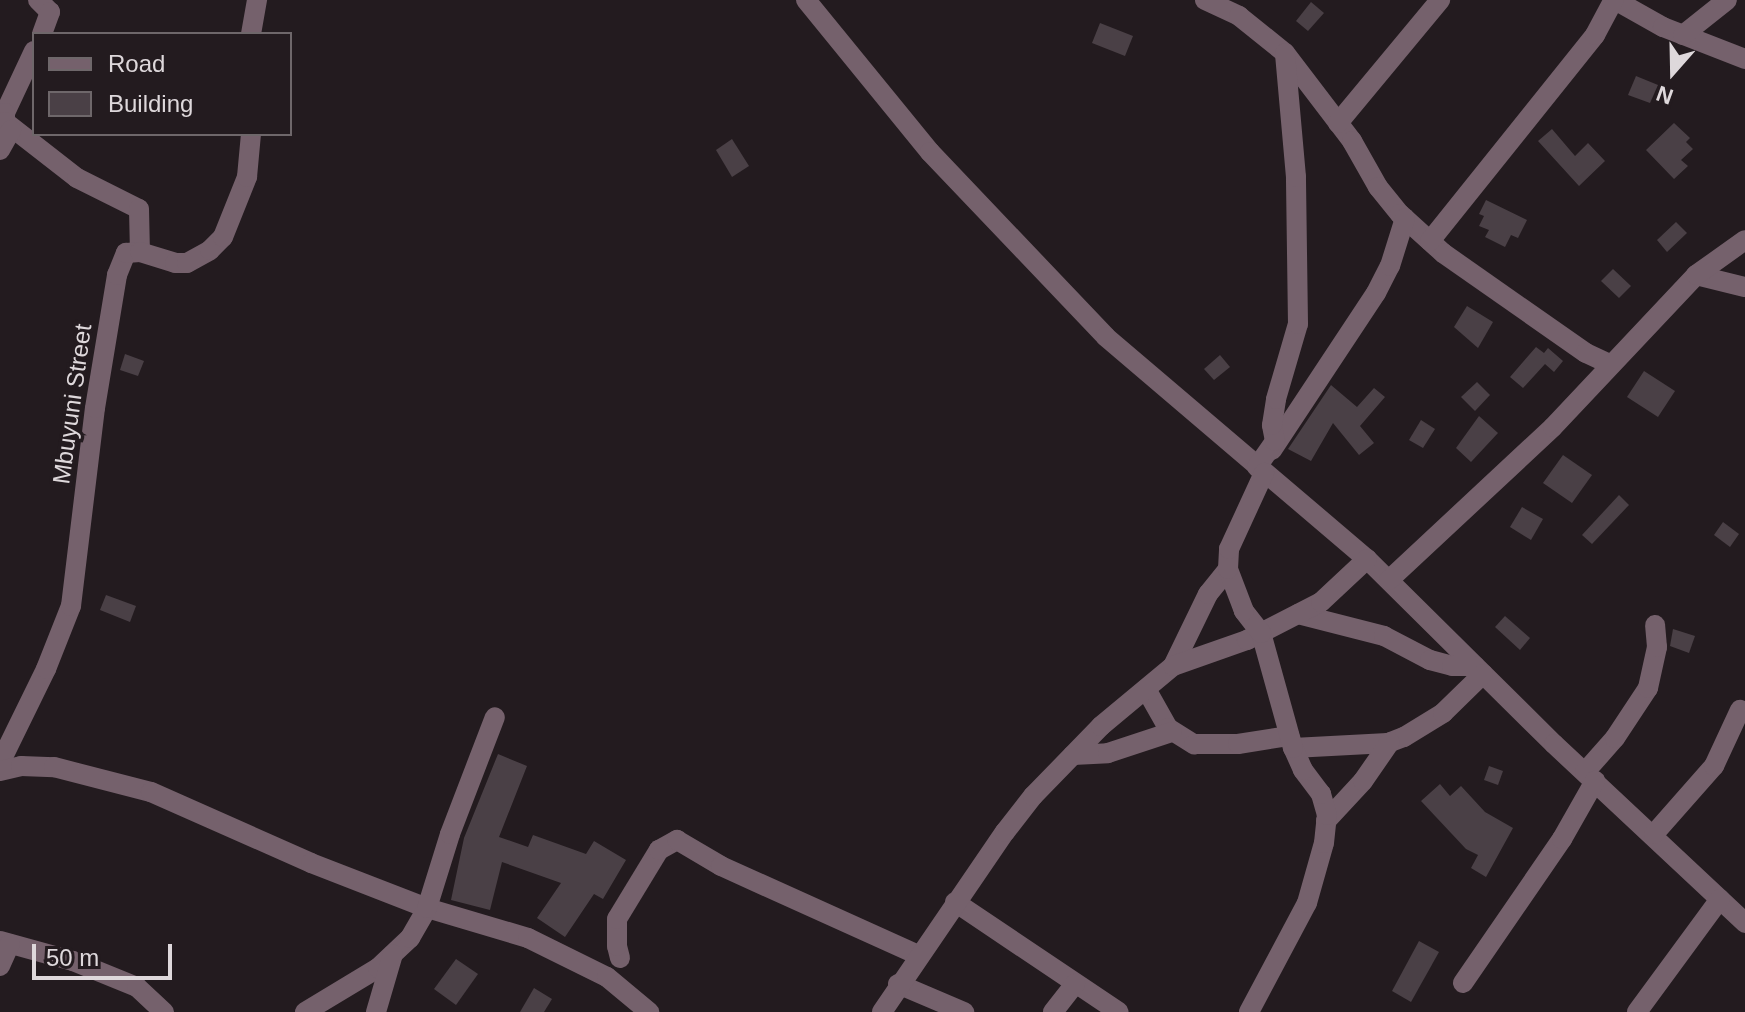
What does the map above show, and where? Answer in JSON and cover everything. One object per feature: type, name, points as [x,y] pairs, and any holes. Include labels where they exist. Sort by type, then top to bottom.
[{"type":"street","points":[[38,0],[50,12],[43,32]]},
{"type":"street","points":[[251,32],[257,0]]},
{"type":"street","points":[[806,0],[930,152],[1106,337],[1367,559],[1745,923]]},
{"type":"street","points":[[1205,0],[1239,16],[1285,53],[1338,123],[1378,187],[1430,241],[1558,334],[1610,364]]},
{"type":"street","points":[[1338,123],[1440,0]]},
{"type":"street","points":[[1430,241],[1595,35],[1615,0],[1683,35],[1745,59]]},
{"type":"street","points":[[1683,35],[1727,0]]},
{"type":"street","points":[[1272,450],[1276,399],[1298,324],[1296,177],[1285,53]]},
{"type":"street","points":[[32,55],[5,113],[5,122],[11,130],[77,178],[139,209],[140,252],[187,263],[210,250],[223,237],[247,177],[251,136]]},
{"type":"street","points":[[0,150],[11,130]]},
{"type":"street","points":[[1249,1012],[1307,903],[1326,821],[1321,794],[1303,770],[1291,742],[1261,633],[1244,611],[1228,569],[1229,549],[1272,450],[1376,293],[1390,266],[1405,218]]},
{"type":"street","points":[[1389,580],[1553,427],[1696,275],[1745,240]]},
{"type":"street","name":"Mbuyuni Street","points":[[0,763],[46,669],[71,606],[95,408],[117,275],[126,253],[140,252]]},
{"type":"street","points":[[1696,275],[1745,287]]},
{"type":"street","points":[[882,1012],[955,902],[1033,796],[1101,726],[1173,666],[1261,633],[1321,602],[1367,559]]},
{"type":"street","points":[[1173,666],[1208,594],[1228,569]]},
{"type":"street","points":[[1298,614],[1384,636],[1430,660],[1479,670]]},
{"type":"street","points":[[1463,983],[1562,839],[1590,776],[1648,688],[1655,660],[1655,625]]},
{"type":"street","points":[[1326,821],[1363,781],[1390,742],[1443,713],[1479,670]]},
{"type":"street","points":[[1146,689],[1172,732],[1194,744],[1390,742]]},
{"type":"street","points":[[1654,834],[1714,766],[1740,710]]},
{"type":"street","points":[[305,1012],[378,968],[410,938],[427,908],[450,834],[495,717]]},
{"type":"street","points":[[1073,755],[1108,753],[1172,732]]},
{"type":"street","points":[[0,771],[21,766],[54,767],[151,792],[311,863],[427,908],[528,938],[607,977],[649,1012]]},
{"type":"street","points":[[620,958],[617,919],[659,850],[677,840],[721,866],[918,955]]},
{"type":"street","points":[[1637,1012],[1720,899]]},
{"type":"street","points":[[955,902],[1119,1012]]},
{"type":"street","points":[[0,966],[5,943],[73,961],[137,987],[164,1012]]},
{"type":"street","points":[[376,1012],[393,954]]},
{"type":"street","points":[[898,984],[964,1012]]},
{"type":"street","points":[[1053,1012],[1075,984]]},
{"type":"building","points":[[1311,2],[1324,13],[1308,31],[1296,21]]},
{"type":"building","points":[[1100,23],[1133,36],[1125,56],[1092,43]]},
{"type":"building","points":[[1636,76],[1658,85],[1650,103],[1628,95]]},
{"type":"building","points":[[1674,123],[1690,138],[1686,142],[1693,149],[1681,160],[1688,166],[1674,179],[1646,150]]},
{"type":"building","points":[[1552,129],[1575,156],[1588,143],[1605,161],[1579,186],[1538,141]]},
{"type":"building","points":[[732,139],[749,166],[732,177],[716,150]]},
{"type":"building","points":[[1486,200],[1527,220],[1518,238],[1511,235],[1505,247],[1485,237],[1489,230],[1479,226],[1484,216],[1479,214]]},
{"type":"building","points":[[1676,222],[1687,233],[1667,252],[1657,240]]},
{"type":"building","points":[[1613,269],[1631,286],[1619,298],[1601,281]]},
{"type":"building","points":[[1467,306],[1493,322],[1478,348],[1454,327]]},
{"type":"building","points":[[1536,347],[1544,353],[1548,348],[1563,361],[1554,372],[1545,364],[1523,388],[1510,377]]},
{"type":"building","points":[[125,354],[144,361],[138,376],[120,370]]},
{"type":"building","points":[[1220,355],[1230,367],[1214,380],[1204,369]]},
{"type":"building","points":[[1644,371],[1675,391],[1658,417],[1627,397]]},
{"type":"building","points":[[1477,382],[1490,395],[1475,411],[1461,397]]},
{"type":"building","points":[[1331,385],[1357,407],[1374,388],[1385,397],[1360,426],[1374,443],[1359,455],[1333,423],[1311,461],[1288,449]]},
{"type":"building","points":[[1479,416],[1498,433],[1471,462],[1456,448]]},
{"type":"building","points":[[1421,420],[1435,429],[1423,448],[1409,440]]},
{"type":"building","points":[[1563,455],[1592,475],[1572,503],[1543,483]]},
{"type":"building","points":[[1619,495],[1629,505],[1592,544],[1582,535]]},
{"type":"building","points":[[1522,507],[1543,519],[1531,540],[1510,527]]},
{"type":"building","points":[[1723,522],[1739,534],[1730,547],[1714,535]]},
{"type":"building","points":[[106,595],[136,606],[130,622],[100,610]]},
{"type":"building","points":[[1505,616],[1530,638],[1520,650],[1495,627]]},
{"type":"building","points":[[1673,629],[1695,636],[1689,653],[1670,646]]},
{"type":"building","points":[[498,754],[527,766],[499,837],[528,847],[533,835],[586,854],[594,841],[626,860],[603,899],[594,894],[565,937],[537,918],[561,883],[502,862],[490,910],[451,900],[464,838]]},
{"type":"building","points":[[1489,766],[1503,771],[1498,785],[1484,780]]},
{"type":"building","points":[[1440,784],[1450,796],[1461,786],[1485,812],[1513,828],[1486,877],[1471,868],[1478,855],[1466,849],[1421,801]]},
{"type":"building","points":[[1419,941],[1439,952],[1411,1002],[1392,991]]},
{"type":"building","points":[[456,959],[478,974],[456,1005],[434,989]]},
{"type":"building","points":[[534,988],[552,999],[544,1012],[520,1012]]}]
